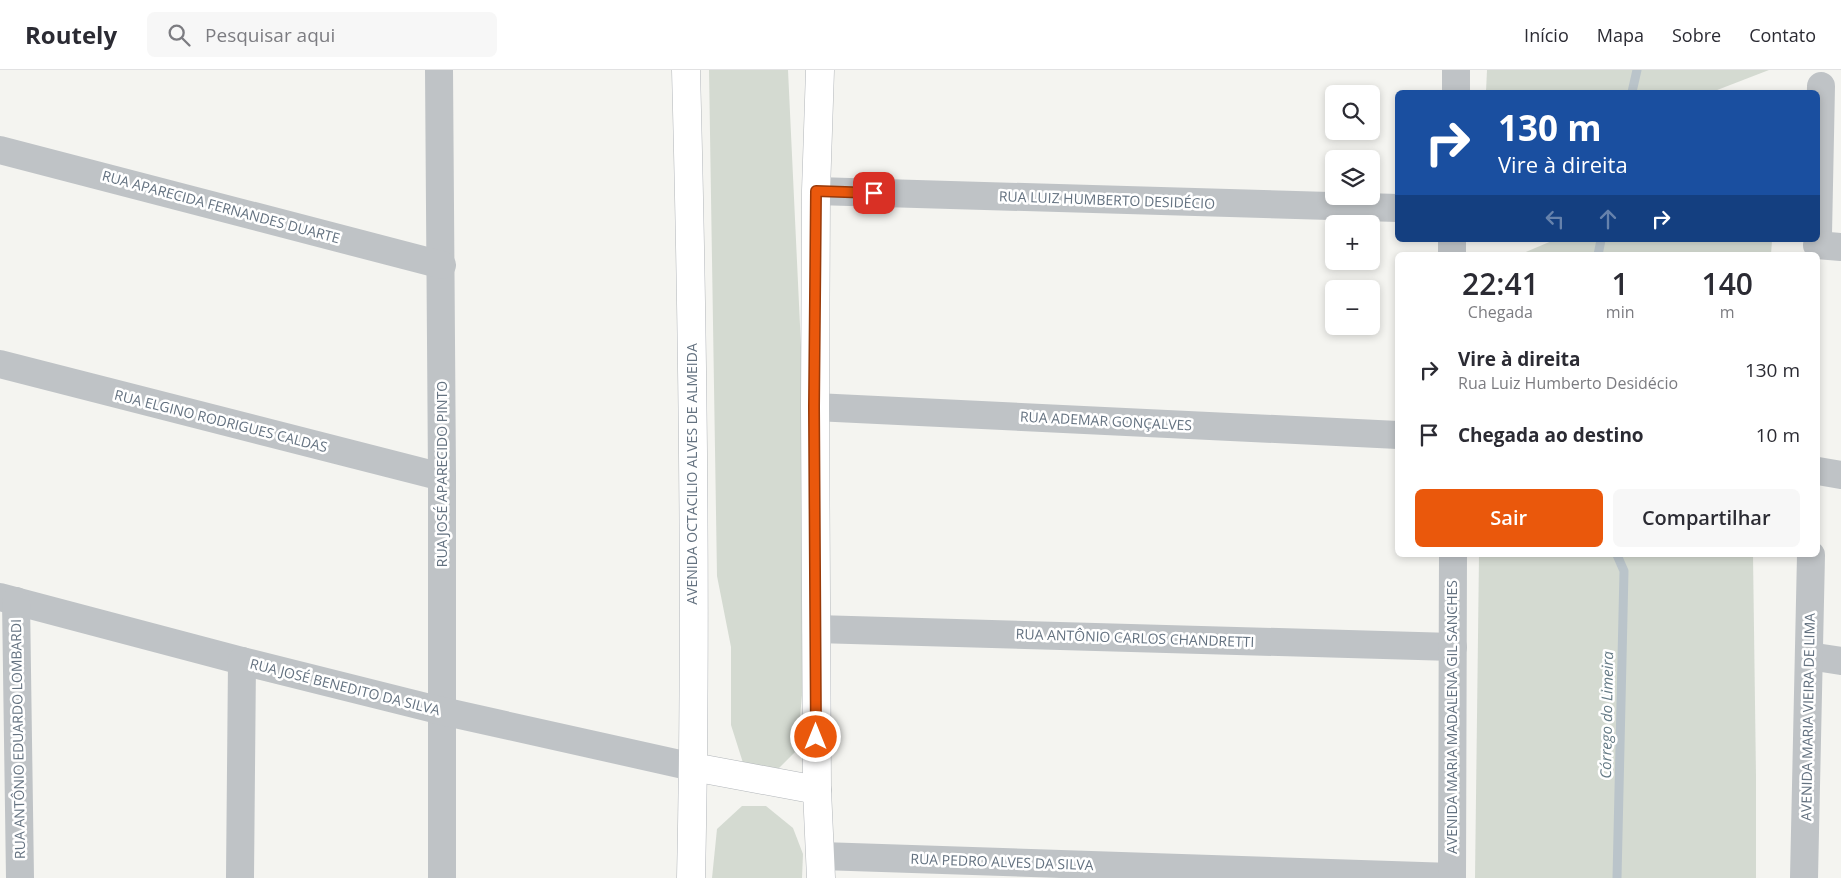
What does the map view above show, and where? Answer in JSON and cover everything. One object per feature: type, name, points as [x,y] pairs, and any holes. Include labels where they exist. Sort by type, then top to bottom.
[{"type":"main road","name":"AVENIDA OCTACILIO ALVES DE ALMEIDA","points":[[686,70],[692,284],[693,767],[691,878]]},
{"type":"main road","points":[[820,70],[816,191],[814,407],[817,790],[821,867]]},
{"type":"main road","points":[[693,767],[817,790]]},
{"type":"street","name":"RUA JOSÉ APARECIDO PINTO","points":[[439,70],[442,265],[442,878]]},
{"type":"street","points":[[1456,70],[1456,90]]},
{"type":"street","points":[[1821,86],[1822,244]]},
{"type":"street","name":"RUA APARECIDA FERNANDES DUARTE","points":[[0,150],[442,265]]},
{"type":"street","name":"RUA LUIZ HUMBERTO DESIDÉCIO","points":[[816,191],[1395,208]]},
{"type":"street","name":"RUA ELGINO RODRIGUES CALDAS","points":[[0,364],[442,477]]},
{"type":"street","name":"RUA ADEMAR GONÇALVES","points":[[814,407],[1395,435]]},
{"type":"street","points":[[1820,471],[1841,475]]},
{"type":"street","name":"AVENIDA MARIA MADALENA GIL SANCHES","points":[[1452,877],[1453,557]]},
{"type":"street","name":"AVENIDA MARIA VIEIRA DE LIMA","points":[[1804,878],[1811,557]]},
{"type":"street","name":"RUA JOSÉ BENEDITO DA SILVA","points":[[8,599],[242,661],[442,711],[693,767]]},
{"type":"street","name":"RUA ANTÔNIO EDUARDO LOMBARDI","points":[[8,599],[20,878]]},
{"type":"street","name":"RUA ANTÔNIO CARLOS CHANDRETTI","points":[[816,629],[1453,647]]},
{"type":"street","points":[[1809,656],[1841,661]]},
{"type":"street","points":[[240,878],[242,661]]},
{"type":"street","name":"RUA PEDRO ALVES DA SILVA","points":[[821,867],[1452,877]]},
{"type":"shaded area","points":[[709,70],[788,70],[806,453],[804,673],[797,750],[774,773],[744,766],[731,725],[731,647],[717,576]]},
{"type":"shaded area","points":[[1487,70],[1769,70],[1717,90],[1486,90]]},
{"type":"shaded area","points":[[1549,242],[1772,242],[1771,252],[1526,252]]},
{"type":"shaded area","points":[[1479,557],[1753,557],[1756,878],[1475,878]]},
{"type":"shaded area","points":[[742,806],[766,806],[793,828],[803,854],[802,878],[712,878],[717,829]]},
{"type":"waterway","name":"Córrego do Limeira","points":[[1632,90],[1637,70]]},
{"type":"waterway","name":"Córrego do Limeira","points":[[1599,252],[1601,242]]},
{"type":"waterway","name":"Córrego do Limeira","points":[[1617,878],[1624,571],[1618,557]]},
{"type":"route","points":[[816,737],[814,407],[816,191],[874,193]]}]
